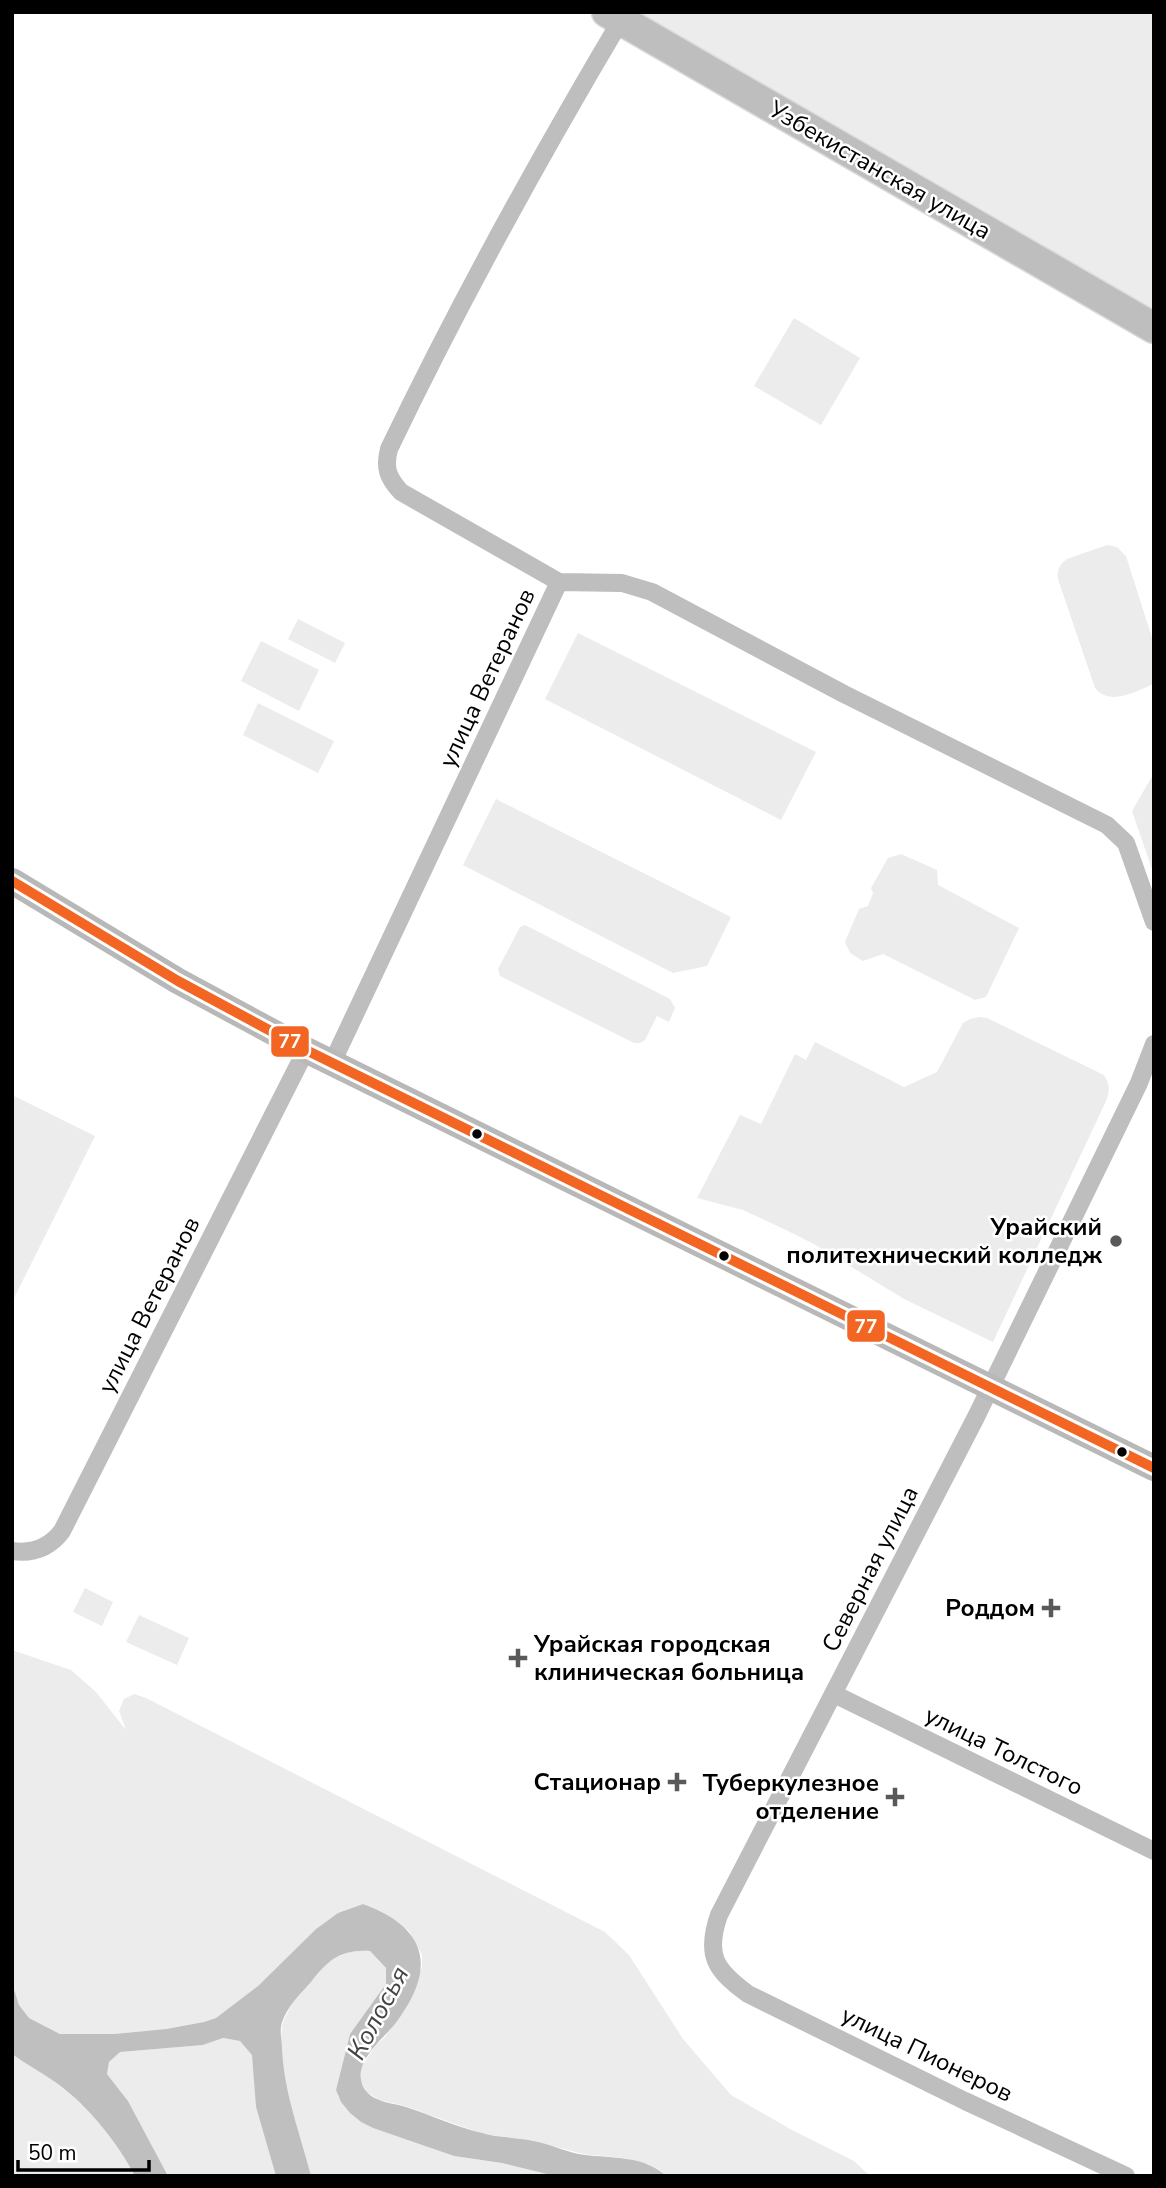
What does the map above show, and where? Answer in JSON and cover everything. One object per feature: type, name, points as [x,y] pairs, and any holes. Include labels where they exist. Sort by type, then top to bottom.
[{"type":"main road","name":"Узбекистанская улица","points":[[614,16],[1154,328]]},
{"type":"main road","points":[[12,881],[167,974],[306,1050],[1154,1468]]},
{"type":"street","name":"улица Ветеранов","points":[[332,1063],[559,582],[401,492],[390,481],[387,467],[389,449],[464,299],[551,141],[614,16]]},
{"type":"street","points":[[559,582],[622,583],[652,592],[844,694],[1107,825],[1126,843],[1154,922]]},
{"type":"street","name":"Северная улица","points":[[717,1963],[712,1948],[712,1934],[719,1915],[991,1387],[1133,1094],[1154,1044]]},
{"type":"street","name":"улица Ветеранов","points":[[12,1551],[32,1551],[44,1547],[62,1531],[306,1050]]},
{"type":"street","name":"улица Толстого","points":[[834,1694],[1154,1852]]},
{"type":"street","name":"улица Пионеров","points":[[717,1963],[725,1975],[748,1994],[965,2101],[1126,2176]]},
{"type":"shaded area","points":[[639,12],[1154,12],[1154,312]]},
{"type":"shaded area","points":[[794,318],[860,358],[821,425],[754,386]]},
{"type":"shaded area","points":[[1107,545],[1117,547],[1126,556],[1154,644],[1154,684],[1116,697],[1101,694],[1095,688],[1058,579],[1059,567],[1067,559]]},
{"type":"shaded area","points":[[298,619],[345,643],[335,663],[288,639]]},
{"type":"shaded area","points":[[578,633],[816,752],[781,820],[545,699]]},
{"type":"shaded area","points":[[261,641],[319,670],[299,711],[241,681]]},
{"type":"shaded area","points":[[258,703],[334,741],[318,773],[243,735]]},
{"type":"shaded area","points":[[1154,773],[1154,875],[1132,811]]},
{"type":"shaded area","points":[[496,799],[731,917],[707,966],[673,973],[463,865]]},
{"type":"shaded area","points":[[901,854],[937,870],[938,885],[1019,928],[986,997],[975,1000],[883,954],[863,961],[850,953],[845,942],[859,909],[868,906],[873,893],[871,888],[888,858]]},
{"type":"shaded area","points":[[525,925],[670,999],[675,1008],[669,1022],[657,1016],[645,1040],[634,1043],[500,976],[498,969],[520,927]]},
{"type":"shaded area","points":[[979,1017],[987,1018],[1104,1075],[1109,1088],[1106,1101],[993,1342],[904,1299],[788,1231],[743,1210],[697,1198],[740,1115],[761,1124],[795,1054],[806,1060],[815,1042],[904,1087],[937,1072],[963,1023]]},
{"type":"shaded area","points":[[12,1095],[95,1136],[12,1302]]},
{"type":"shaded area","points":[[85,1588],[113,1602],[102,1626],[73,1612]]},
{"type":"shaded area","points":[[139,1615],[189,1638],[177,1665],[126,1642]]},
{"type":"shaded area","points":[[12,1650],[71,1670],[96,1692],[126,1730],[119,1711],[124,1699],[134,1694],[146,1698],[605,1932],[629,1955],[683,2039],[731,2095],[854,2161],[870,2176],[666,2176],[648,2164],[623,2158],[583,2154],[531,2140],[483,2134],[405,2106],[379,2100],[367,2092],[361,2082],[361,2068],[375,2046],[385,2037],[422,1968],[422,1955],[409,1931],[363,1904],[338,1913],[316,1929],[258,1986],[216,2018],[166,2029],[114,2034],[60,2034],[29,2018],[19,2005],[12,1983]]},
{"type":"shaded area","points":[[352,1950],[370,1951],[386,1968],[387,1984],[350,2034],[336,2090],[350,2113],[373,2128],[454,2156],[502,2163],[555,2176],[311,2176],[285,2084],[282,2028],[292,2004],[312,1978],[334,1959]]},
{"type":"shaded area","points":[[223,2038],[240,2041],[253,2055],[256,2107],[276,2176],[168,2176],[128,2101],[107,2074],[109,2062],[119,2052],[203,2045]]},
{"type":"shaded area","points":[[12,2054],[53,2080],[81,2103],[111,2138],[135,2176],[12,2176]]},
{"type":"water","name":"Колосья","points":[[363,1904],[399,1923],[411,1935],[421,1963],[419,1980],[412,1998],[369,2053],[362,2067],[363,2087],[371,2096],[494,2136],[540,2142],[579,2154],[638,2161],[658,2169],[666,2176],[555,2176],[502,2163],[454,2156],[361,2122],[341,2102],[336,2090],[350,2034],[386,1984],[386,1968],[370,1951],[343,1954],[329,1962],[293,2003],[285,2014],[281,2027],[286,2081],[311,2176],[276,2176],[256,2107],[252,2055],[240,2041],[223,2038],[203,2045],[120,2052],[109,2062],[107,2074],[128,2101],[168,2176],[135,2176],[111,2138],[81,2103],[58,2084],[12,2054],[12,1983],[19,2005],[29,2018],[60,2034],[114,2034],[204,2022],[216,2018],[258,1986],[316,1929],[338,1913]]},
{"type":"transit line","name":"77","points":[[12,881],[178,981],[306,1050],[1154,1468]]},
{"type":"place","name":"Урайский политехнический колледж","points":[[1116,1241]]},
{"type":"place","name":"Роддом","points":[[1051,1608]]},
{"type":"place","name":"Урайская городская клиническая больница","points":[[518,1658]]},
{"type":"place","name":"Стационар","points":[[677,1782]]},
{"type":"place","name":"Туберкулезное отделение","points":[[895,1797]]}]
